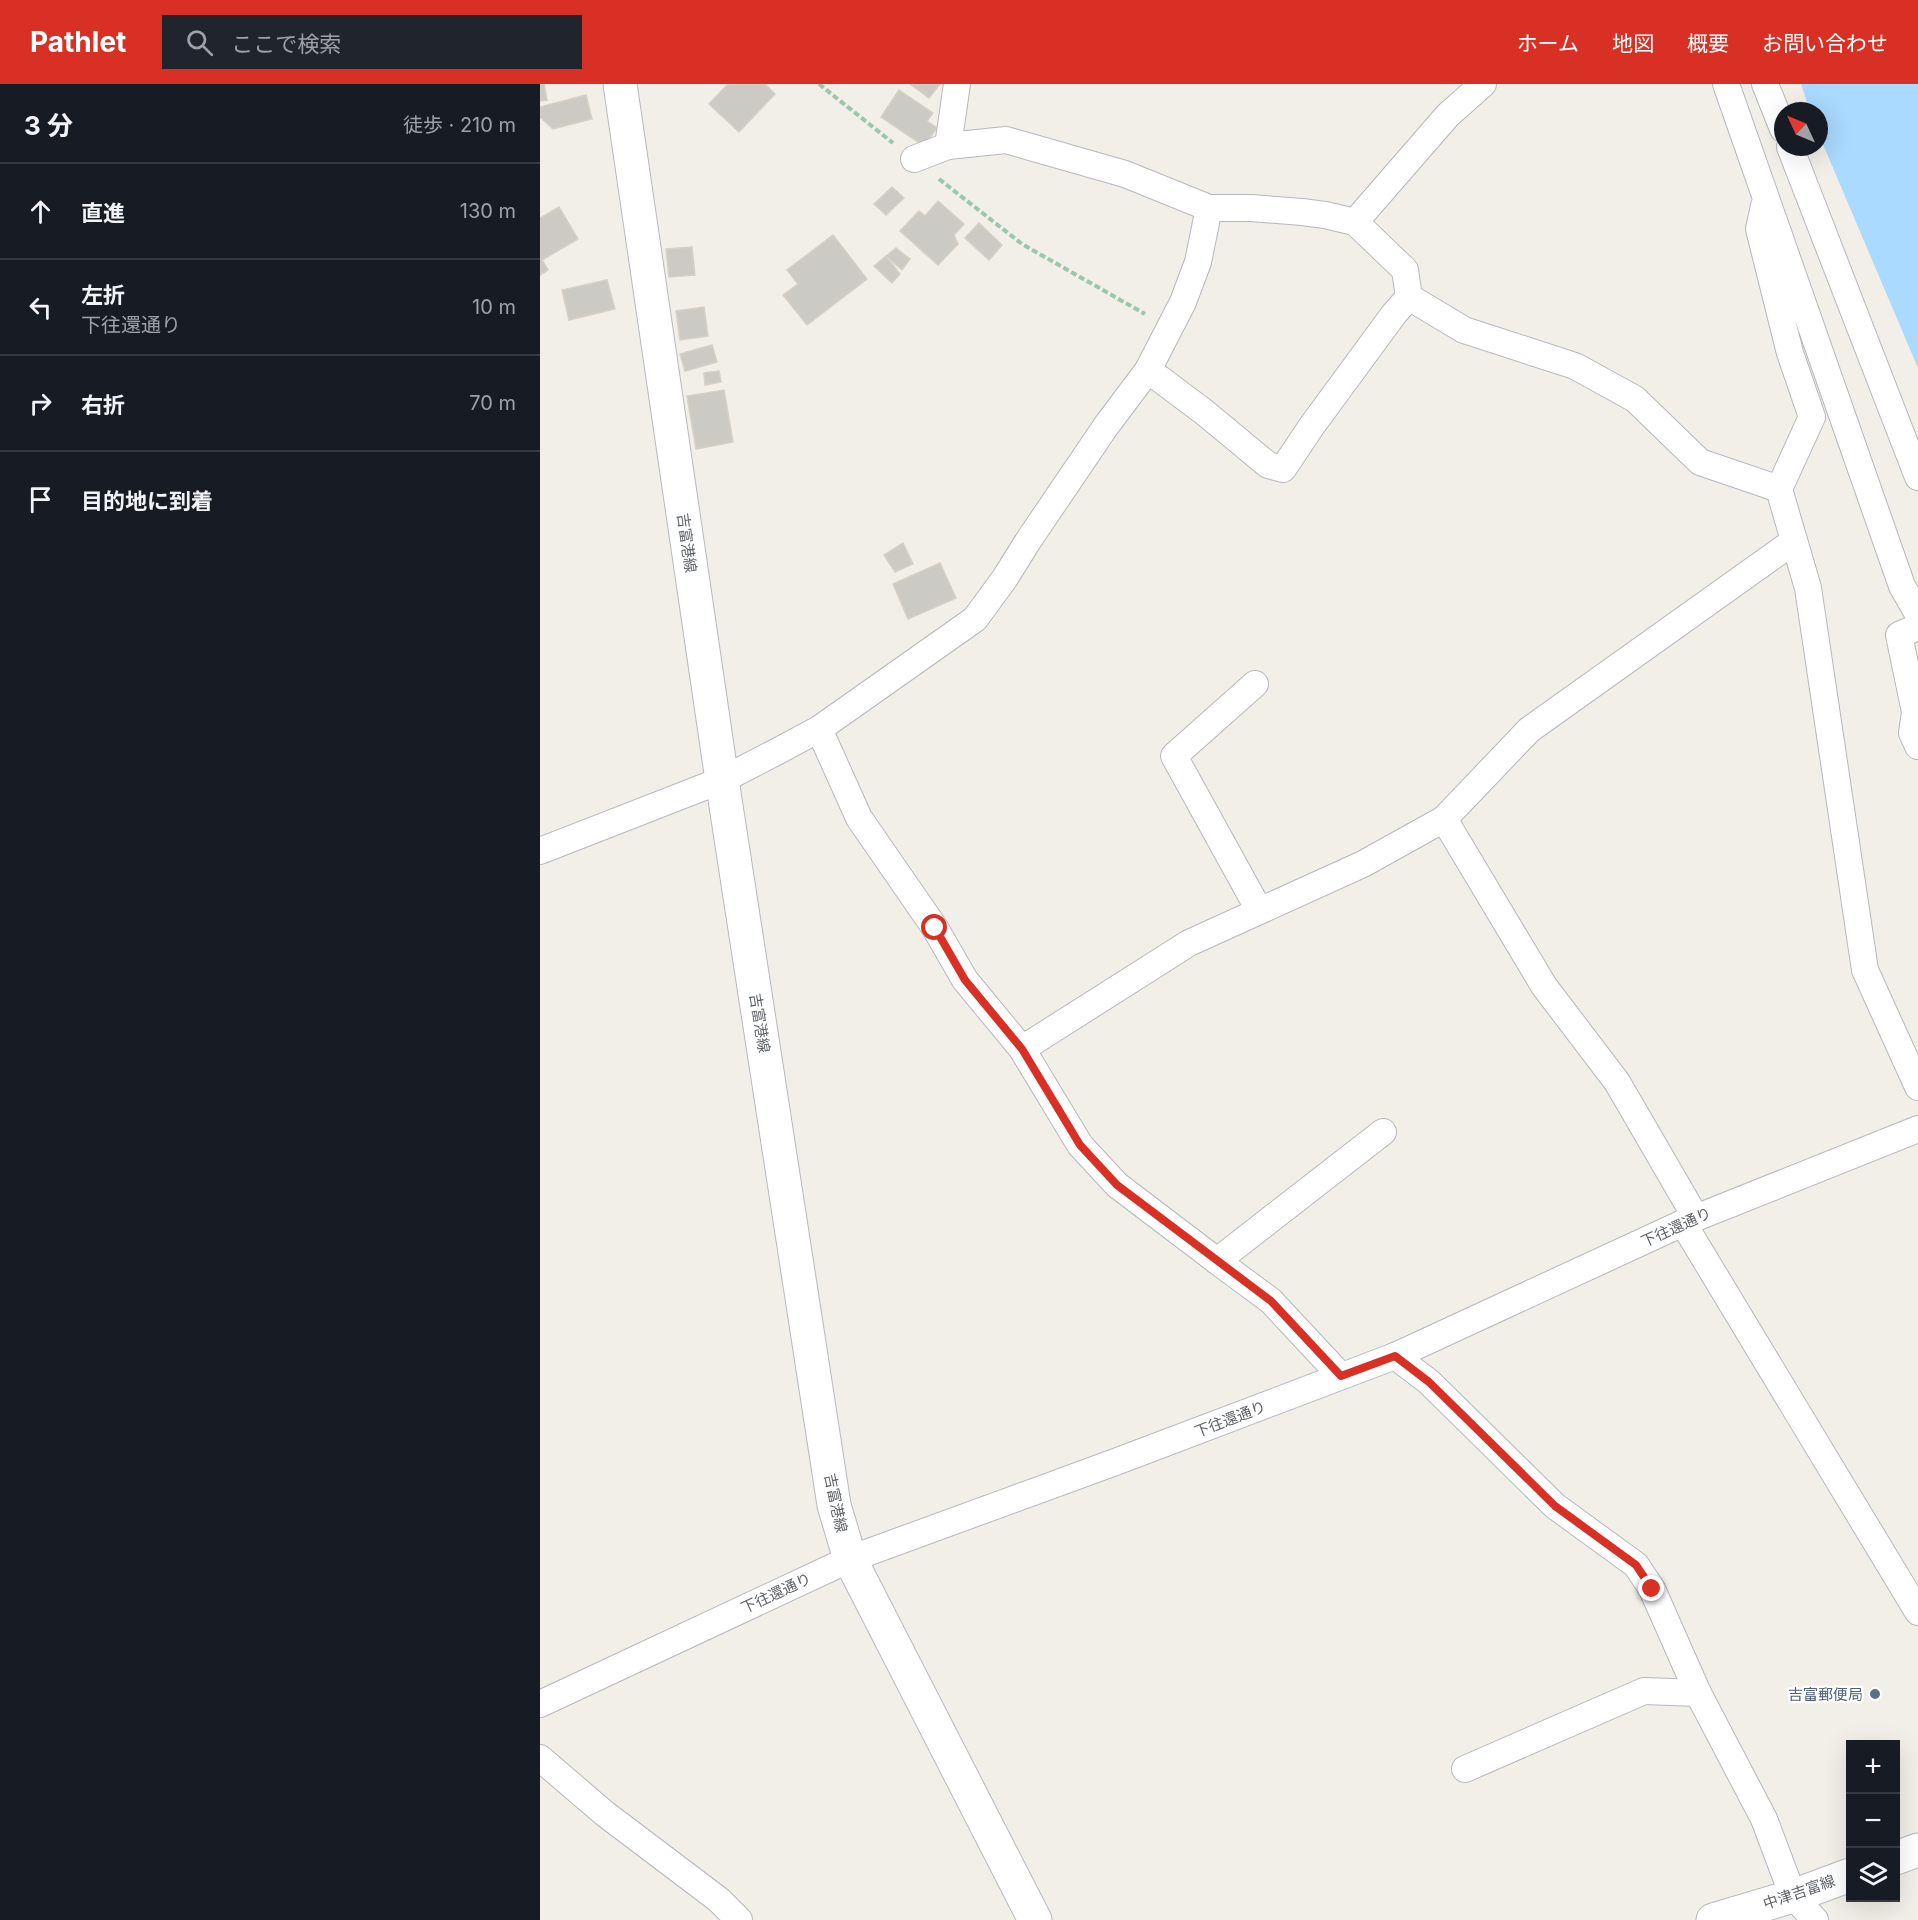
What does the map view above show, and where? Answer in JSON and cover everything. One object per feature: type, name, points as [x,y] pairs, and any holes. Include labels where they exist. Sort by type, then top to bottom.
[{"type":"main road","name":"吉富港線","points":[[620,84],[722,780],[834,1505],[850,1558],[1035,1920]]},
{"type":"main road","points":[[1900,1857],[1918,1850]]},
{"type":"main road","name":"中津吉富線","points":[[1713,1920],[1793,1896],[1846,1877]]},
{"type":"street","points":[[948,146],[957,84]]},
{"type":"street","points":[[1355,222],[1448,115],[1483,84]]},
{"type":"street","points":[[1726,84],[1839,410],[1910,586],[1918,614]]},
{"type":"street","points":[[1766,84],[1774,105]]},
{"type":"street","points":[[914,159],[948,146],[1006,140],[1125,174],[1209,208],[1251,208],[1302,212],[1355,222],[1405,270],[1409,297],[1338,389],[1283,469],[1268,465],[1204,412],[1148,370]]},
{"type":"street","points":[[1793,156],[1918,477]]},
{"type":"street","points":[[1766,196],[1759,229],[1790,353],[1812,417],[1779,489],[1808,588],[1865,970],[1918,1087]]},
{"type":"street","points":[[540,850],[722,780],[819,729],[975,619],[1106,426],[1148,370],[1183,302],[1198,262],[1209,208]]},
{"type":"street","points":[[1409,297],[1464,330],[1575,366],[1635,399],[1700,462],[1779,489]]},
{"type":"street","points":[[1812,417],[1839,410]]},
{"type":"street","points":[[1022,1049],[1189,942],[1363,864],[1444,819],[1529,730],[1794,541]]},
{"type":"street","points":[[1918,627],[1899,635],[1915,712],[1912,733],[1918,746]]},
{"type":"street","points":[[1255,684],[1174,756],[1260,910]]},
{"type":"street","points":[[819,729],[859,818],[935,928],[965,980],[1022,1049],[1080,1145],[1117,1185],[1271,1301],[1341,1376]]},
{"type":"street","points":[[1444,819],[1545,986],[1617,1082],[1690,1221],[1918,1612]]},
{"type":"street","name":"下往還通り","points":[[540,1704],[850,1558],[1118,1461],[1395,1356],[1690,1221],[1918,1129]]},
{"type":"street","points":[[1217,1261],[1383,1131]]},
{"type":"street","points":[[1395,1356],[1429,1382],[1555,1506],[1636,1565],[1652,1589],[1698,1693],[1764,1819],[1793,1896],[1815,1920]]},
{"type":"street","points":[[1465,1769],[1644,1691],[1698,1693]]},
{"type":"street","points":[[540,1758],[604,1814],[719,1900],[739,1920]]},
{"type":"path","points":[[819,84],[1022,244],[1170,327]]},
{"type":"water","points":[[1801,84],[1918,84],[1918,368],[1828,156],[1828,102],[1807,102]]},
{"type":"building","points":[[540,84],[544,84],[547,100],[540,101]]},
{"type":"building","points":[[728,84],[765,84],[775,94],[739,132],[709,104]]},
{"type":"building","points":[[910,84],[940,84],[929,98]]},
{"type":"building","points":[[899,90],[933,113],[927,121],[937,128],[924,146],[881,117]]},
{"type":"building","points":[[586,95],[592,119],[553,129],[540,117],[540,107]]},
{"type":"building","points":[[892,187],[904,198],[886,215],[874,204]]},
{"type":"building","points":[[938,201],[964,224],[954,235],[958,244],[938,265],[900,231],[919,211],[925,216]]},
{"type":"building","points":[[559,207],[578,239],[542,260],[548,270],[540,275],[540,218]]},
{"type":"building","points":[[979,223],[1002,245],[989,260],[965,238]]},
{"type":"building","points":[[833,235],[867,279],[807,325],[783,295],[798,284],[787,270]]},
{"type":"building","points":[[692,247],[695,275],[669,277],[666,249]]},
{"type":"building","points":[[896,248],[910,259],[902,270],[886,256]]},
{"type":"building","points":[[886,256],[900,274],[892,283],[874,266]]},
{"type":"building","points":[[607,280],[615,309],[569,320],[562,290]]},
{"type":"building","points":[[704,307],[708,336],[680,340],[676,311]]},
{"type":"building","points":[[712,345],[717,362],[685,371],[680,354]]},
{"type":"building","points":[[719,371],[721,382],[705,385],[704,373]]},
{"type":"building","points":[[724,390],[733,442],[696,449],[687,396]]},
{"type":"building","points":[[903,543],[913,564],[895,572],[884,555]]},
{"type":"building","points":[[940,563],[956,598],[908,619],[893,584]]},
{"type":"place","name":"吉富郵便局","points":[[1875,1694]]},
{"type":"route","points":[[935,928],[965,980],[1022,1049],[1080,1145],[1117,1185],[1271,1301],[1341,1376],[1395,1356],[1429,1382],[1555,1506],[1636,1565],[1652,1589]]}]
